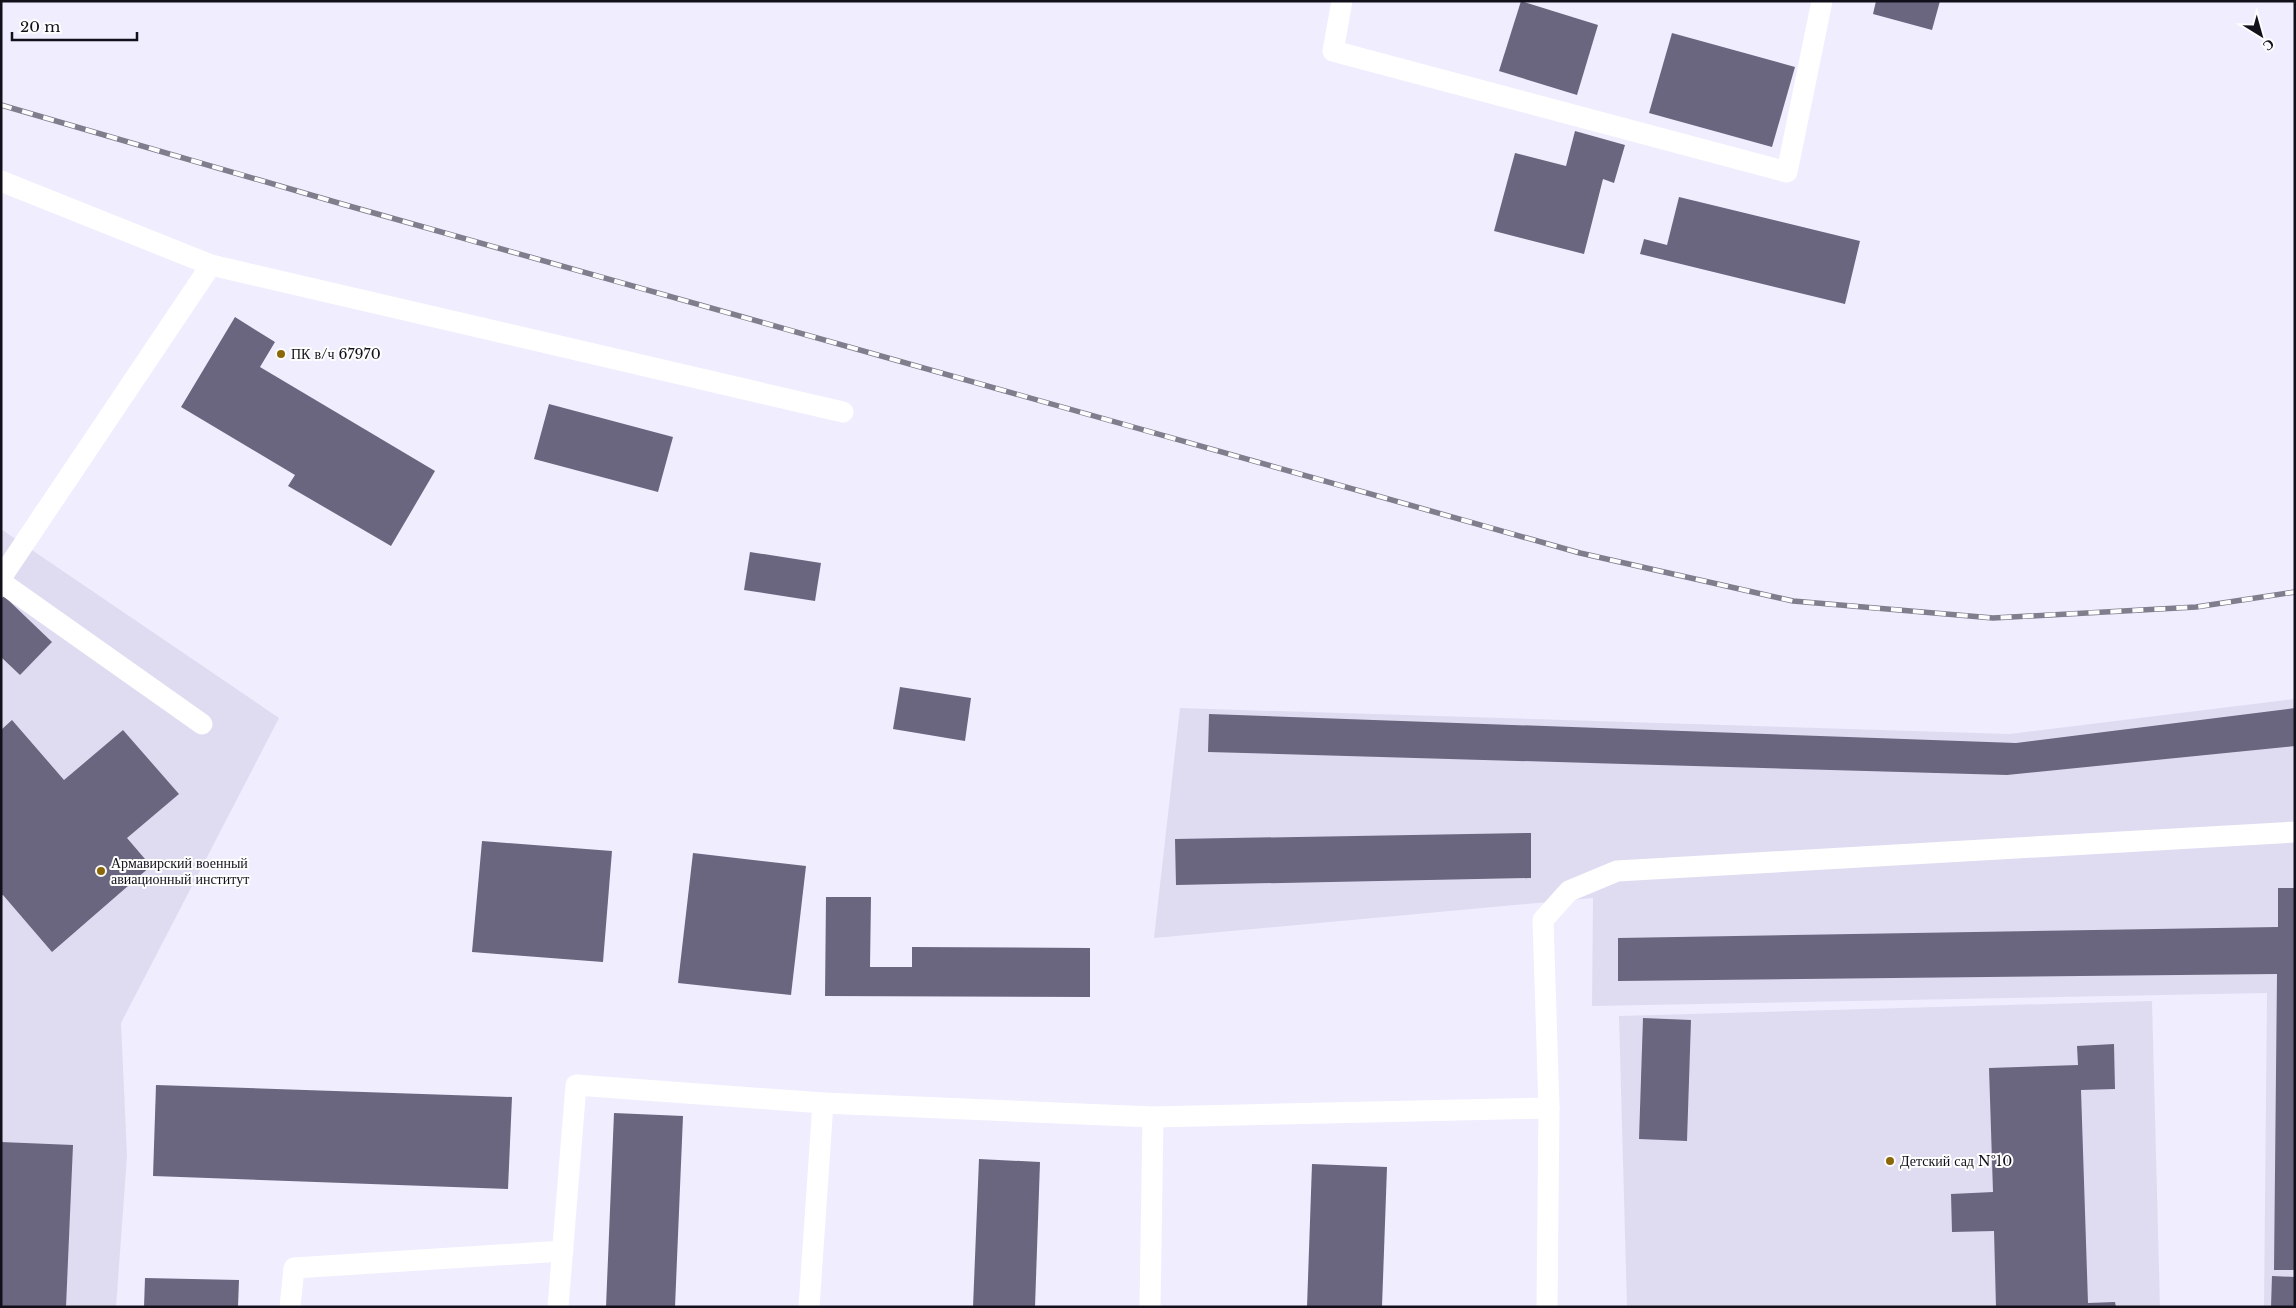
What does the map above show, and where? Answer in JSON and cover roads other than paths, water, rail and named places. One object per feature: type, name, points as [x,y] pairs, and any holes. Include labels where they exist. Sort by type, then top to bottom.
[{"type":"lane","points":[[1342,1],[1333,51],[1787,172],[1822,1]]},
{"type":"lane","points":[[1,181],[210,265],[843,412]]},
{"type":"lane","points":[[1,578],[210,265]]},
{"type":"lane","points":[[1,582],[202,724]]},
{"type":"lane","points":[[1547,1307],[1549,1108],[1543,920],[1569,890],[1617,871],[2295,832]]},
{"type":"lane","points":[[558,1307],[576,1085],[823,1103],[1153,1117],[1549,1108]]},
{"type":"lane","points":[[809,1307],[823,1103]]},
{"type":"lane","points":[[1150,1307],[1153,1117]]},
{"type":"lane","points":[[290,1307],[294,1268],[563,1251]]},
{"type":"railway","points":[[1,105],[342,204],[1580,553],[1793,601],[1993,618],[2196,607],[2295,592]]},
{"type":"place","name":"ПК в/ч 67970","points":[[281,354]]},
{"type":"place","name":"Армавирский военный авиационный институт","points":[[101,871]]},
{"type":"place","name":"Детский сад №10","points":[[1890,1161]]}]
